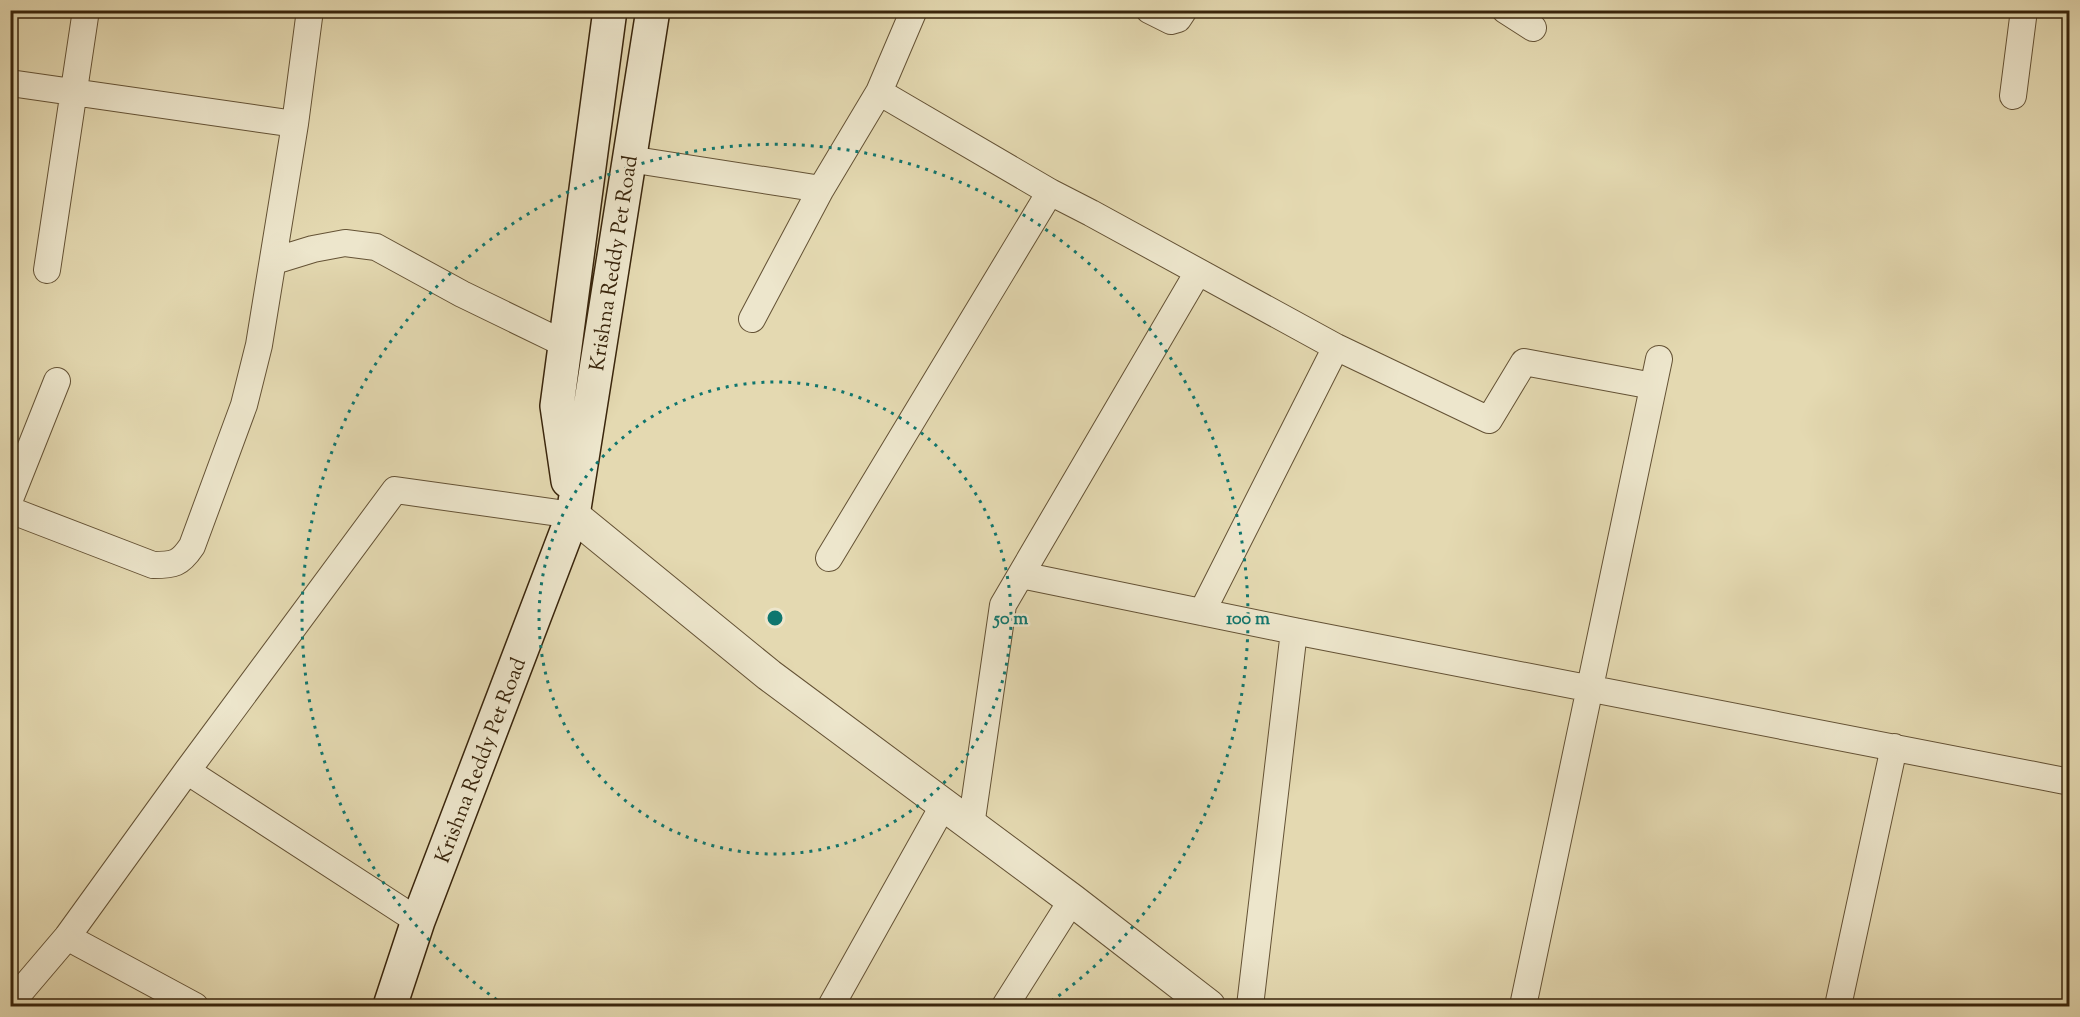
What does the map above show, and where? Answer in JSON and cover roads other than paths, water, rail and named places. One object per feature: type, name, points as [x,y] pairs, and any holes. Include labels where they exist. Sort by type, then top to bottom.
[{"type":"main road","name":"Krishna Reddy Pet Road","points":[[573,515],[557,406],[610,10]]},
{"type":"main road","name":"Krishna Reddy Pet Road","points":[[397,1004],[418,921],[573,515],[653,10]]},
{"type":"street","points":[[47,270],[86,10]]},
{"type":"street","points":[[10,510],[153,565],[167,565],[183,560],[192,546],[244,405],[259,345],[295,124],[310,10]]},
{"type":"street","points":[[752,319],[821,189],[879,92],[914,10]]},
{"type":"street","points":[[1149,10],[1171,21],[1178,19],[1184,10]]},
{"type":"street","points":[[1505,10],[1533,28]]},
{"type":"street","points":[[2013,96],[2024,10]]},
{"type":"street","points":[[10,83],[295,124]]},
{"type":"street","points":[[879,92],[1050,192],[1336,347],[1489,420],[1524,362],[1653,386]]},
{"type":"street","points":[[629,159],[821,189]]},
{"type":"street","points":[[829,558],[1050,192]]},
{"type":"street","points":[[274,261],[313,249],[345,243],[376,247],[462,294],[565,345]]},
{"type":"street","points":[[971,826],[1003,605],[1198,272]]},
{"type":"street","points":[[1202,612],[1336,347]]},
{"type":"street","points":[[1523,1006],[1659,359]]},
{"type":"street","points":[[10,499],[57,381]]},
{"type":"street","points":[[10,1004],[67,937],[395,490],[573,515],[769,675],[1072,900],[1209,1006]]},
{"type":"street","points":[[1021,575],[1294,631],[2070,782]]},
{"type":"street","points":[[1250,1006],[1294,631]]},
{"type":"street","points":[[1838,1006],[1894,747]]},
{"type":"street","points":[[187,771],[418,921]]},
{"type":"street","points":[[831,1006],[943,806]]},
{"type":"street","points":[[1005,1006],[1072,900]]},
{"type":"street","points":[[67,937],[195,1006]]}]
